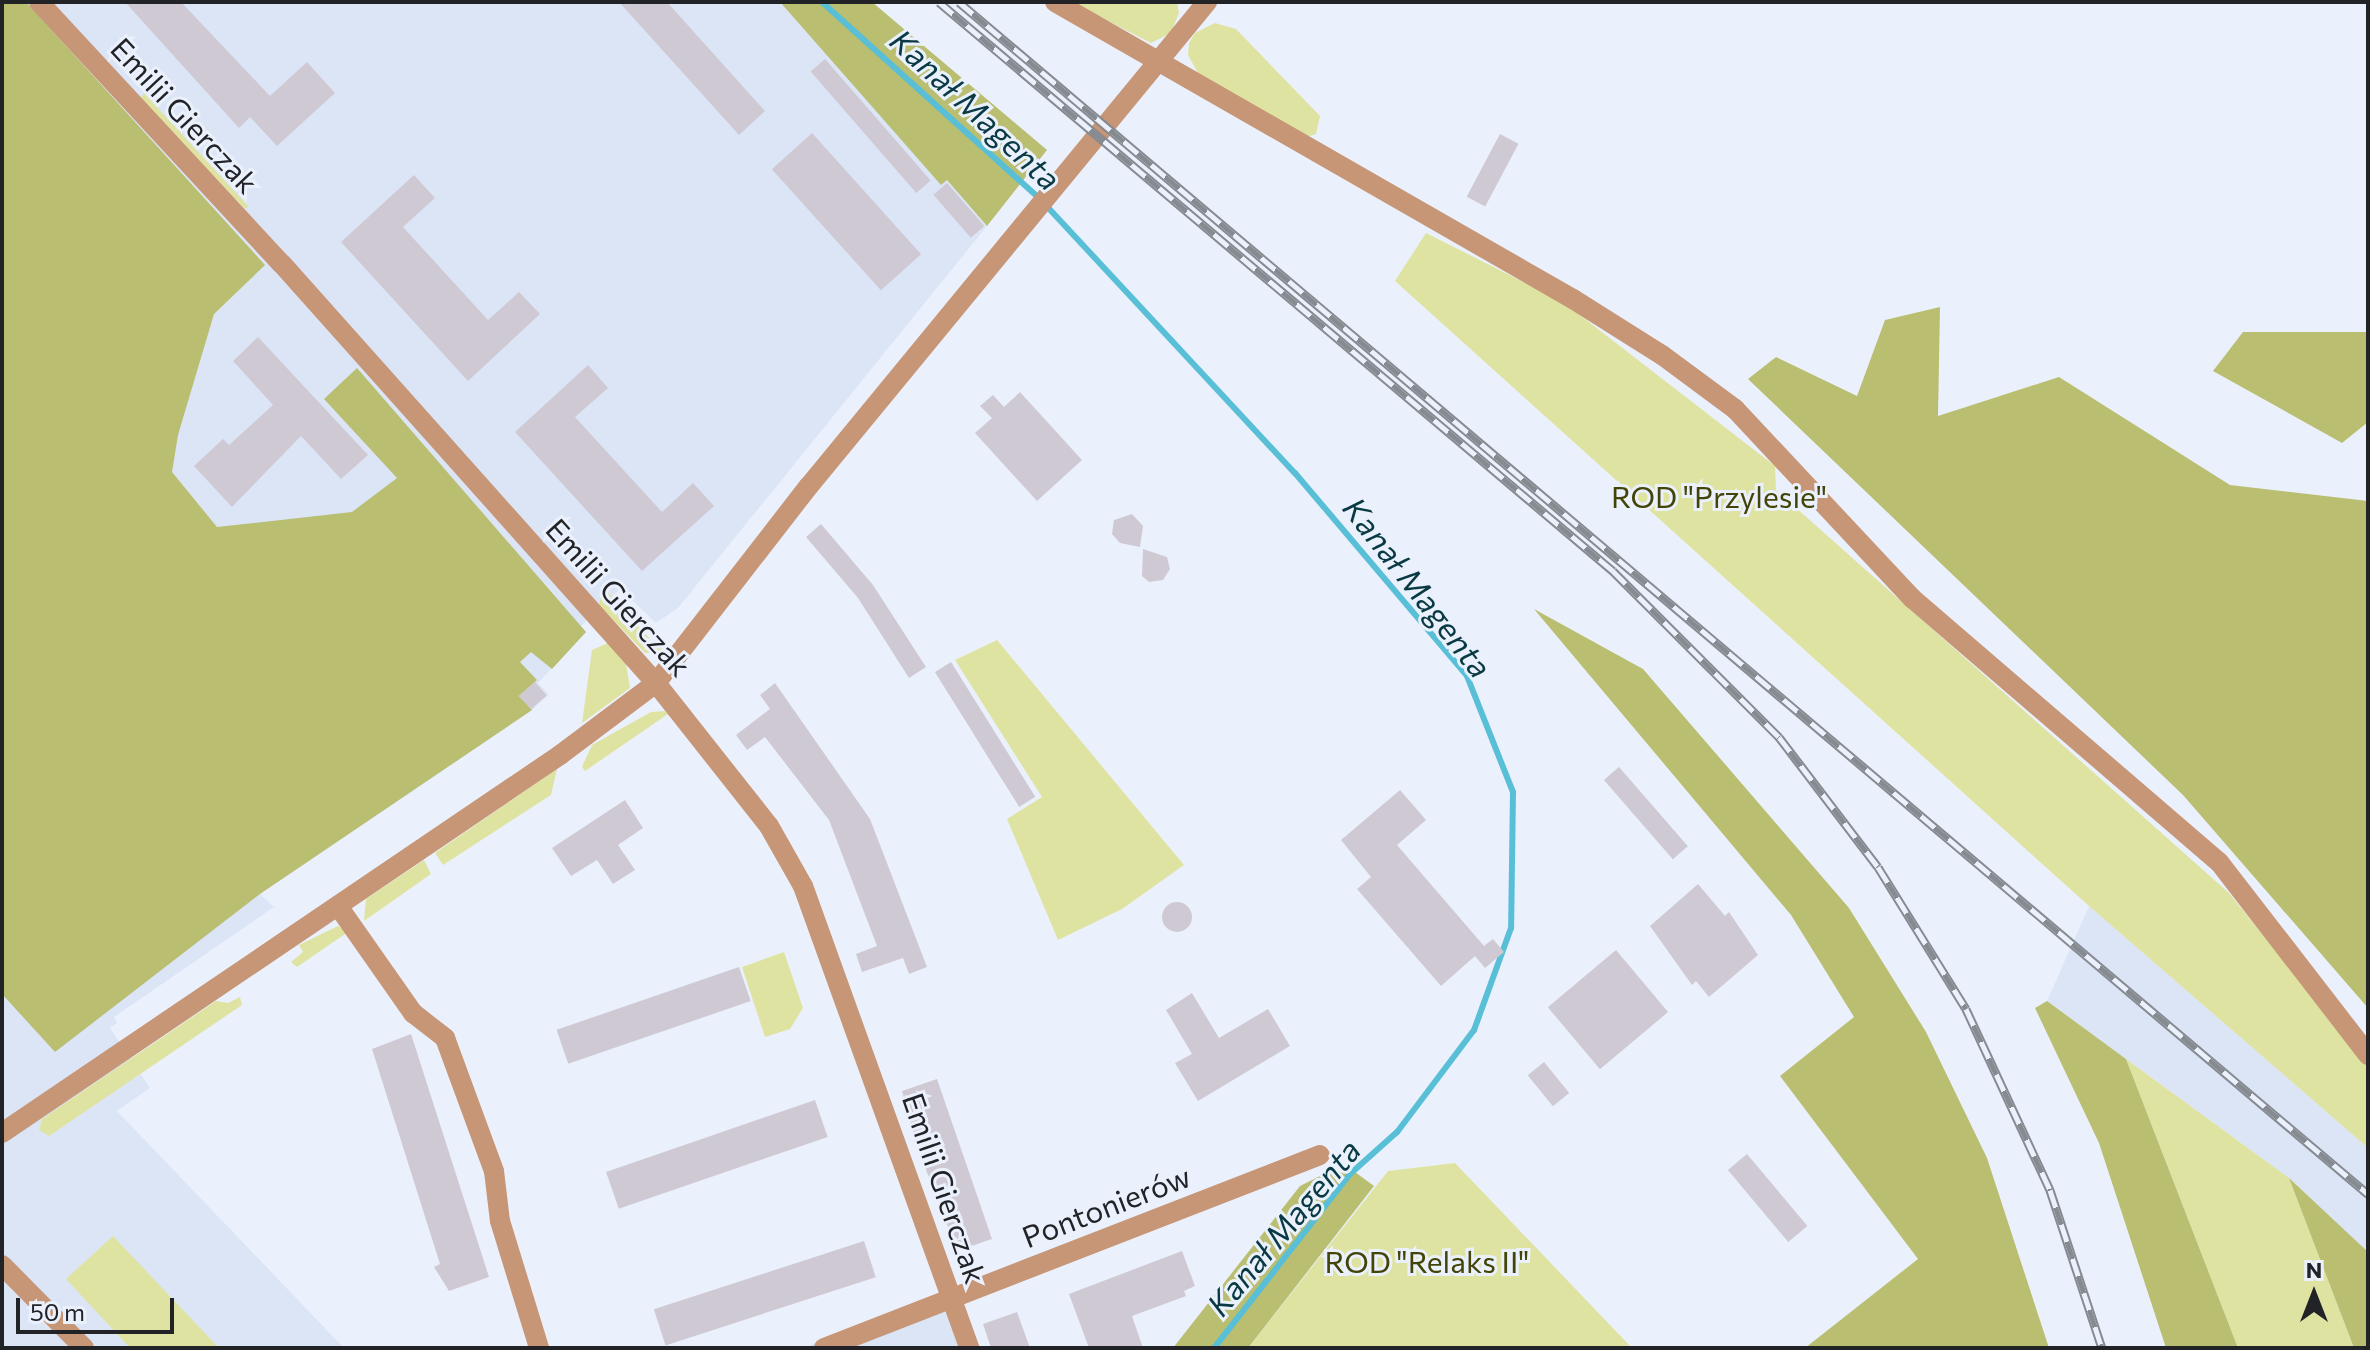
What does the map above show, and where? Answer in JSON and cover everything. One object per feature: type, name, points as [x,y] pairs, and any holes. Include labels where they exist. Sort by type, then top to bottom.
[{"type":"street","name":"Emilii Gierczak","points":[[39,2],[261,241],[656,683],[769,826],[792,863],[866,1054],[969,1348]]},
{"type":"street","points":[[1055,2],[1573,299],[1735,409],[1913,599],[2219,862],[2368,1055]]},
{"type":"street","points":[[2,1133],[338,906],[656,683],[809,486],[1162,62],[1207,2]]},
{"type":"street","points":[[338,906],[413,1013],[445,1038],[494,1171],[500,1221],[539,1348]]},
{"type":"street","name":"Pontonierów","points":[[824,1348],[1320,1155]]},
{"type":"street","points":[[2,1265],[84,1348]]},
{"type":"shaded area","points":[[2,2],[780,2],[941,184],[946,179],[987,226],[678,608],[656,623],[620,589],[581,626],[586,632],[538,683],[549,694],[532,710],[260,894],[274,907],[114,1017],[117,1023],[110,1028],[150,1088],[117,1111],[344,1348],[2,1348]]},
{"type":"shaded area","points":[[2089,906],[2368,1148],[2368,1252],[2289,1178],[2047,1001]]},
{"type":"shaded area","points":[[955,1288],[978,1348],[803,1348]]},
{"type":"green space","points":[[2,2],[26,2],[265,265],[214,314],[178,435],[172,472],[217,527],[352,512],[397,478],[324,399],[357,368],[586,632],[552,669],[531,652],[520,662],[537,680],[519,696],[532,710],[260,894],[55,1052],[2,994]]},
{"type":"green space","points":[[780,2],[872,2],[1047,150],[987,226],[947,180],[941,185]]},
{"type":"green space","points":[[1071,2],[1177,2],[1179,13],[1171,33],[1151,43]]},
{"type":"green space","points":[[1215,23],[1236,29],[1320,116],[1316,134],[1306,137],[1199,75],[1188,55],[1189,43],[1195,33]]},
{"type":"green space","points":[[144,93],[249,207],[244,208],[140,99]]},
{"type":"green space","name":"ROD \"Przylesie\"","points":[[1426,233],[1563,302],[1775,466],[1776,490],[2229,893],[2368,1066],[2368,1148],[2089,906],[1395,281]]},
{"type":"green space","points":[[1940,307],[1938,416],[2059,377],[2230,485],[2368,501],[2368,1008],[2183,795],[1748,379],[1776,357],[1857,396],[1885,320]]},
{"type":"green space","points":[[2243,332],[2368,332],[2368,422],[2342,443],[2213,371]]},
{"type":"green space","points":[[603,587],[653,642],[671,645],[666,653],[645,653],[599,605]]},
{"type":"green space","points":[[1534,609],[1643,669],[1849,908],[1926,1032],[1987,1158],[2049,1348],[1805,1348],[1918,1259],[1780,1076],[1854,1017],[1791,915]]},
{"type":"green space","points":[[997,640],[1184,865],[1122,909],[1058,940],[1007,819],[1042,797],[955,660]]},
{"type":"green space","points":[[608,643],[626,664],[630,688],[582,723],[592,650]]},
{"type":"green space","points":[[665,711],[668,714],[585,771],[582,767],[592,745],[651,712]]},
{"type":"green space","points":[[557,769],[551,795],[443,865],[435,853]]},
{"type":"green space","points":[[424,860],[431,874],[364,921],[366,899]]},
{"type":"green space","points":[[338,926],[348,932],[297,967],[291,962],[303,952],[299,945]]},
{"type":"green space","points":[[784,952],[803,1008],[790,1029],[765,1037],[742,967]]},
{"type":"green space","points":[[240,997],[242,1005],[49,1136],[39,1130],[42,1119],[216,1001],[228,1003]]},
{"type":"green space","points":[[2047,1001],[2126,1059],[2238,1348],[2166,1348],[2099,1143],[2035,1008]]},
{"type":"green space","points":[[2126,1059],[2289,1178],[2354,1348],[2238,1348]]},
{"type":"green space","name":"ROD \"Relaks II\"","points":[[1455,1163],[1632,1348],[1248,1348],[1388,1171]]},
{"type":"green space","points":[[1344,1164],[1374,1186],[1248,1348],[1173,1348],[1300,1186]]},
{"type":"green space","points":[[2289,1178],[2368,1252],[2368,1348],[2354,1348]]},
{"type":"green space","points":[[113,1236],[219,1348],[130,1348],[66,1279]]},
{"type":"building","points":[[125,2],[181,2],[270,96],[307,62],[335,93],[277,146],[250,117],[239,128]]},
{"type":"building","points":[[619,2],[667,2],[765,111],[739,135]]},
{"type":"building","points":[[825,59],[931,181],[916,193],[811,71]]},
{"type":"building","points":[[812,133],[921,254],[881,290],[772,169]]},
{"type":"building","points":[[1500,134],[1519,144],[1485,207],[1467,197]]},
{"type":"building","points":[[414,175],[435,198],[403,227],[488,320],[519,292],[540,314],[468,381],[341,242]]},
{"type":"building","points":[[947,183],[984,226],[971,238],[933,195]]},
{"type":"building","points":[[258,337],[368,455],[341,479],[301,436],[232,507],[194,466],[223,439],[229,445],[273,405],[233,361]]},
{"type":"building","points":[[588,365],[608,388],[575,417],[662,512],[693,483],[714,506],[642,571],[515,432]]},
{"type":"building","points":[[1020,392],[1082,460],[1037,501],[975,433],[992,418],[980,406],[993,395],[1004,407]]},
{"type":"building","points":[[1132,514],[1143,526],[1140,547],[1120,543],[1112,534],[1114,520]]},
{"type":"building","points":[[821,524],[873,585],[926,667],[909,678],[858,598],[806,537]]},
{"type":"building","points":[[1143,549],[1167,557],[1170,569],[1163,580],[1149,582],[1142,576]]},
{"type":"building","points":[[951,662],[1035,797],[1019,807],[935,672]]},
{"type":"building","points":[[535,682],[547,696],[531,709],[519,696]]},
{"type":"building","points":[[775,683],[870,819],[927,967],[909,974],[903,958],[862,972],[856,954],[877,946],[829,820],[765,737],[747,750],[736,735],[770,709],[760,695]]},
{"type":"building","points":[[1619,767],[1688,846],[1673,859],[1604,780]]},
{"type":"building","points":[[1400,790],[1426,820],[1397,845],[1484,946],[1493,939],[1504,952],[1485,968],[1475,956],[1441,986],[1357,889],[1371,877],[1341,840]]},
{"type":"building","points":[[625,800],[643,828],[618,845],[635,870],[613,884],[597,860],[571,876],[552,848]]},
{"type":"building","points":[[1698,884],[1725,916],[1729,912],[1758,955],[1709,997],[1696,981],[1692,985],[1650,926]]},
{"type":"building","points":[[1177,902],[1188,906],[1192,917],[1188,928],[1177,932],[1166,928],[1162,917],[1166,906]]},
{"type":"building","points":[[1616,950],[1668,1012],[1600,1069],[1548,1007]]},
{"type":"building","points":[[739,967],[751,1001],[568,1064],[557,1030]]},
{"type":"building","points":[[1192,993],[1219,1038],[1268,1009],[1290,1046],[1198,1101],[1175,1063],[1192,1054],[1166,1010]]},
{"type":"building","points":[[411,1034],[489,1277],[449,1291],[434,1267],[440,1264],[372,1049]]},
{"type":"building","points":[[1544,1062],[1569,1093],[1553,1106],[1528,1075]]},
{"type":"building","points":[[937,1079],[992,1239],[957,1251],[917,1146],[902,1091]]},
{"type":"building","points":[[815,1100],[828,1137],[619,1209],[606,1172]]},
{"type":"building","points":[[1747,1154],[1807,1226],[1788,1242],[1728,1170]]},
{"type":"building","points":[[864,1241],[876,1277],[666,1345],[654,1309]]},
{"type":"building","points":[[1182,1251],[1195,1286],[1184,1291],[1186,1296],[1132,1316],[1143,1348],[1089,1348],[1069,1294]]},
{"type":"building","points":[[1017,1312],[1030,1348],[991,1348],[983,1324]]},
{"type":"waterway","name":"Kanał Magenta","points":[[822,2],[1041,200],[1295,473],[1467,676],[1513,792],[1511,928],[1474,1030],[1397,1132],[1350,1174],[1214,1348]]},
{"type":"railway","points":[[939,2],[1613,571],[1779,737],[1878,867],[1966,1009],[2050,1190],[2102,1348]]},
{"type":"railway","points":[[959,2],[2368,1194]]}]
